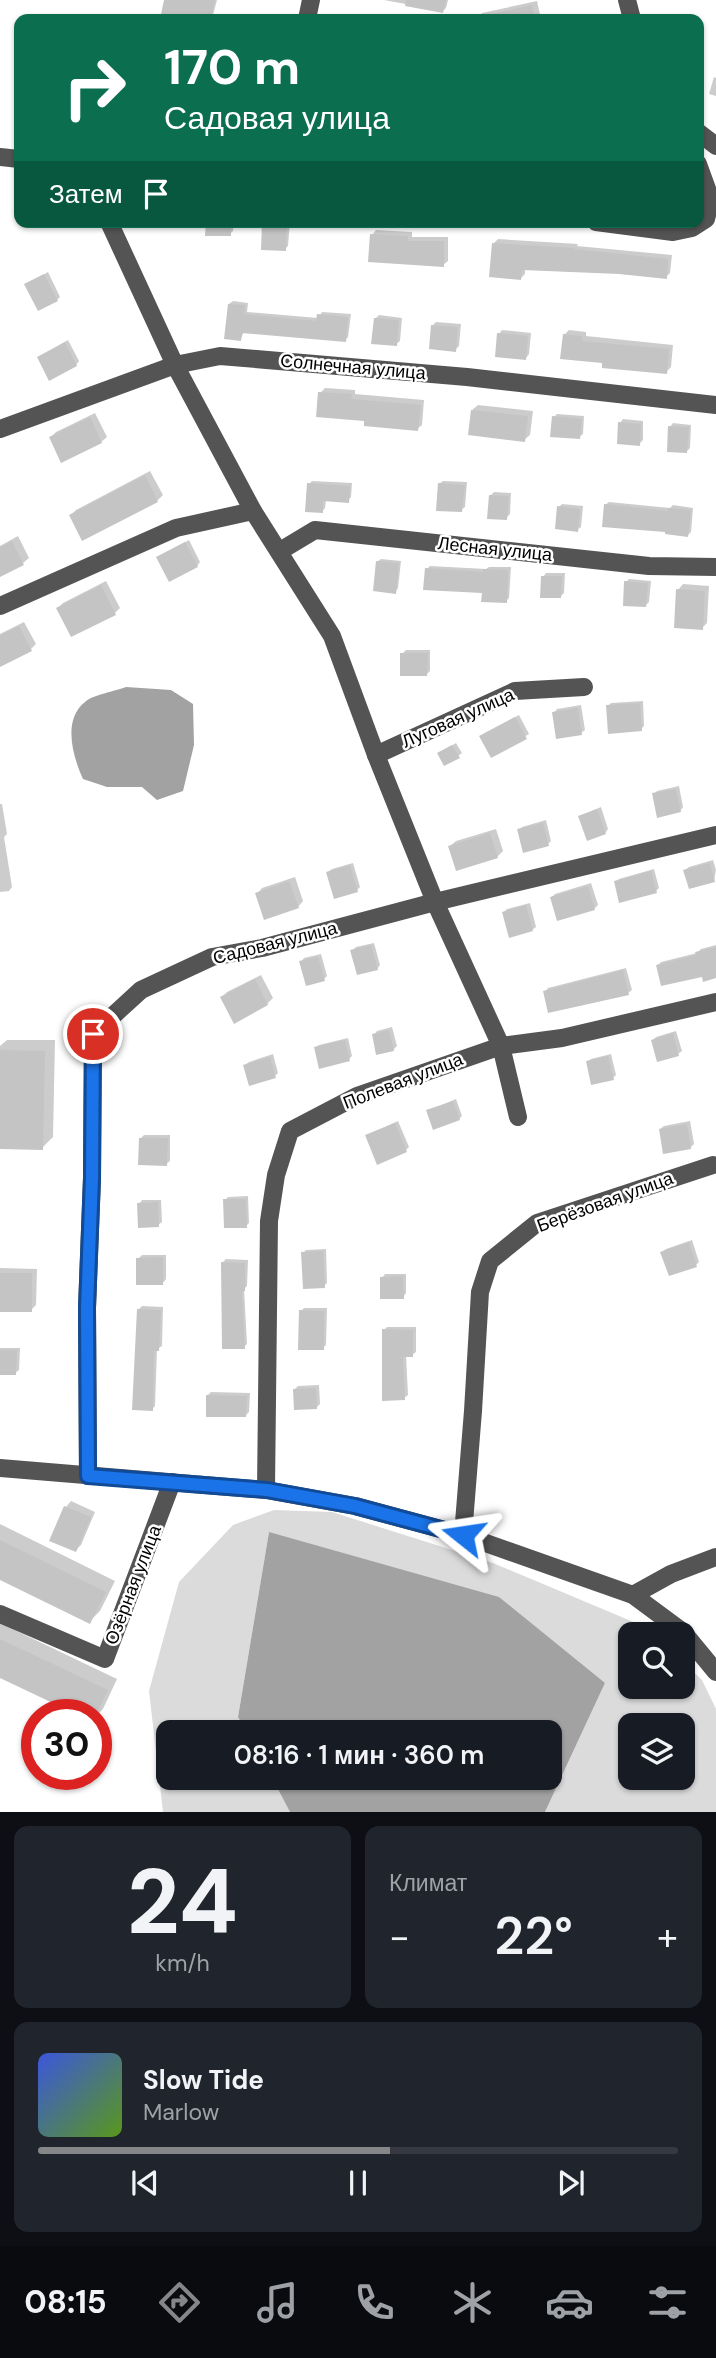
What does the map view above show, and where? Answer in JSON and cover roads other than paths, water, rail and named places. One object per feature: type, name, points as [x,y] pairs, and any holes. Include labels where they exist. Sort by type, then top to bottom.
[{"type":"street","points":[[704,181],[711,200],[704,220]]},
{"type":"street","points":[[112,228],[174,365],[253,511],[332,636],[435,902],[501,1046],[518,1117]]},
{"type":"street","points":[[642,228],[673,232],[692,228]]},
{"type":"street","name":"Солнечная улица","points":[[0,429],[174,365],[220,356],[467,377],[716,405]]},
{"type":"street","points":[[0,606],[176,528],[253,511]]},
{"type":"street","name":"Лесная улица","points":[[280,551],[315,530],[649,566],[716,567]]},
{"type":"street","name":"Луговая улица","points":[[376,755],[515,691],[584,687]]},
{"type":"street","name":"Садовая улица","points":[[88,1476],[87,1308],[92,1178],[93,1034],[142,990],[212,957],[262,948],[435,902],[716,835]]},
{"type":"street","name":"Полевая улица","points":[[267,1490],[269,1221],[276,1175],[290,1131],[357,1096],[501,1046],[562,1038],[716,1002]]},
{"type":"street","name":"Берёзовая улица","points":[[463,1535],[480,1292],[491,1261],[537,1223],[713,1165]]},
{"type":"street","points":[[0,1468],[267,1490],[355,1506],[463,1535],[633,1595],[683,1632],[716,1672]]},
{"type":"street","name":"Озёрная улица","points":[[0,1614],[105,1659],[172,1482]]},
{"type":"street","points":[[633,1595],[671,1574],[716,1557]]}]
